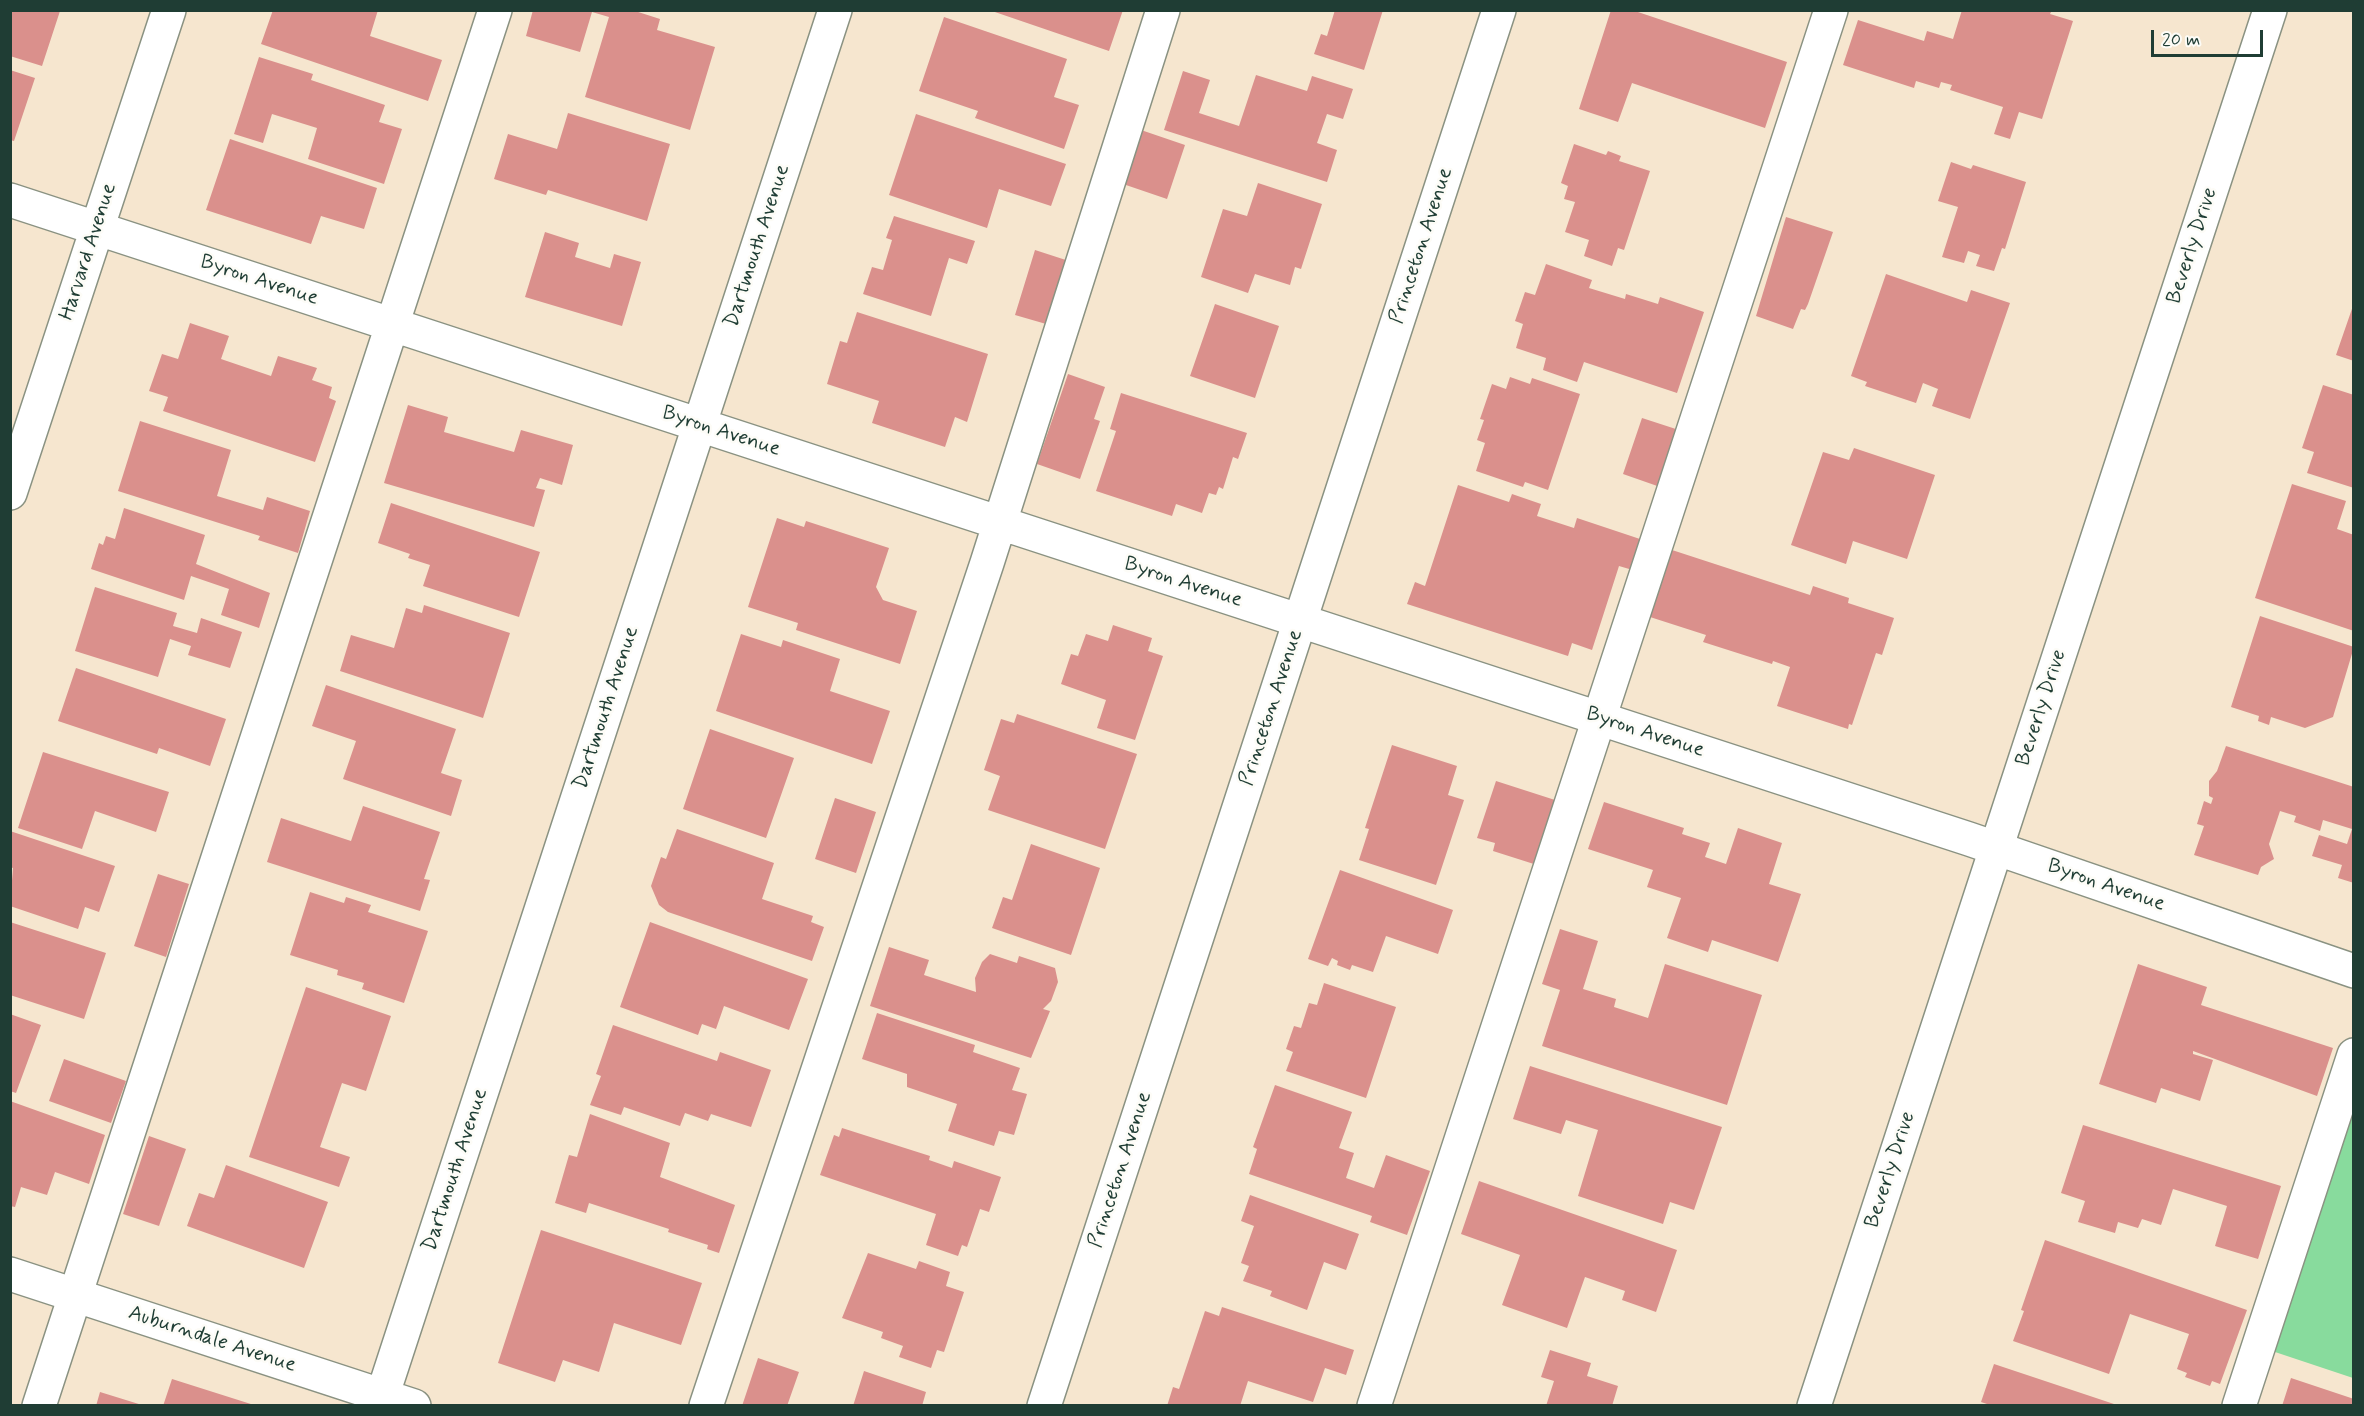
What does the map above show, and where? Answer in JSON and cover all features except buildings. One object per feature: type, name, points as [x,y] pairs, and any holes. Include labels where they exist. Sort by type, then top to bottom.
[{"type":"street","name":"Harvard Avenue","points":[[10,493],[169,10]]},
{"type":"street","points":[[39,1406],[495,10]]},
{"type":"street","name":"Dartmouth Avenue","points":[[380,1400],[835,10]]},
{"type":"street","points":[[706,1406],[1000,522],[1163,10]]},
{"type":"street","name":"Princeton Avenue","points":[[1044,1406],[1499,10]]},
{"type":"street","points":[[1374,1406],[1831,10]]},
{"type":"street","name":"Beverly Drive","points":[[1814,1406],[2270,10]]},
{"type":"street","name":"Byron Avenue","points":[[10,200],[1996,848],[2354,971]]},
{"type":"street","points":[[2239,1406],[2354,1055]]},
{"type":"street","name":"Auburndale Avenue","points":[[10,1274],[380,1400],[414,1406]]},
{"type":"green space","points":[[2353,1096],[2353,1378],[2269,1350]]}]
